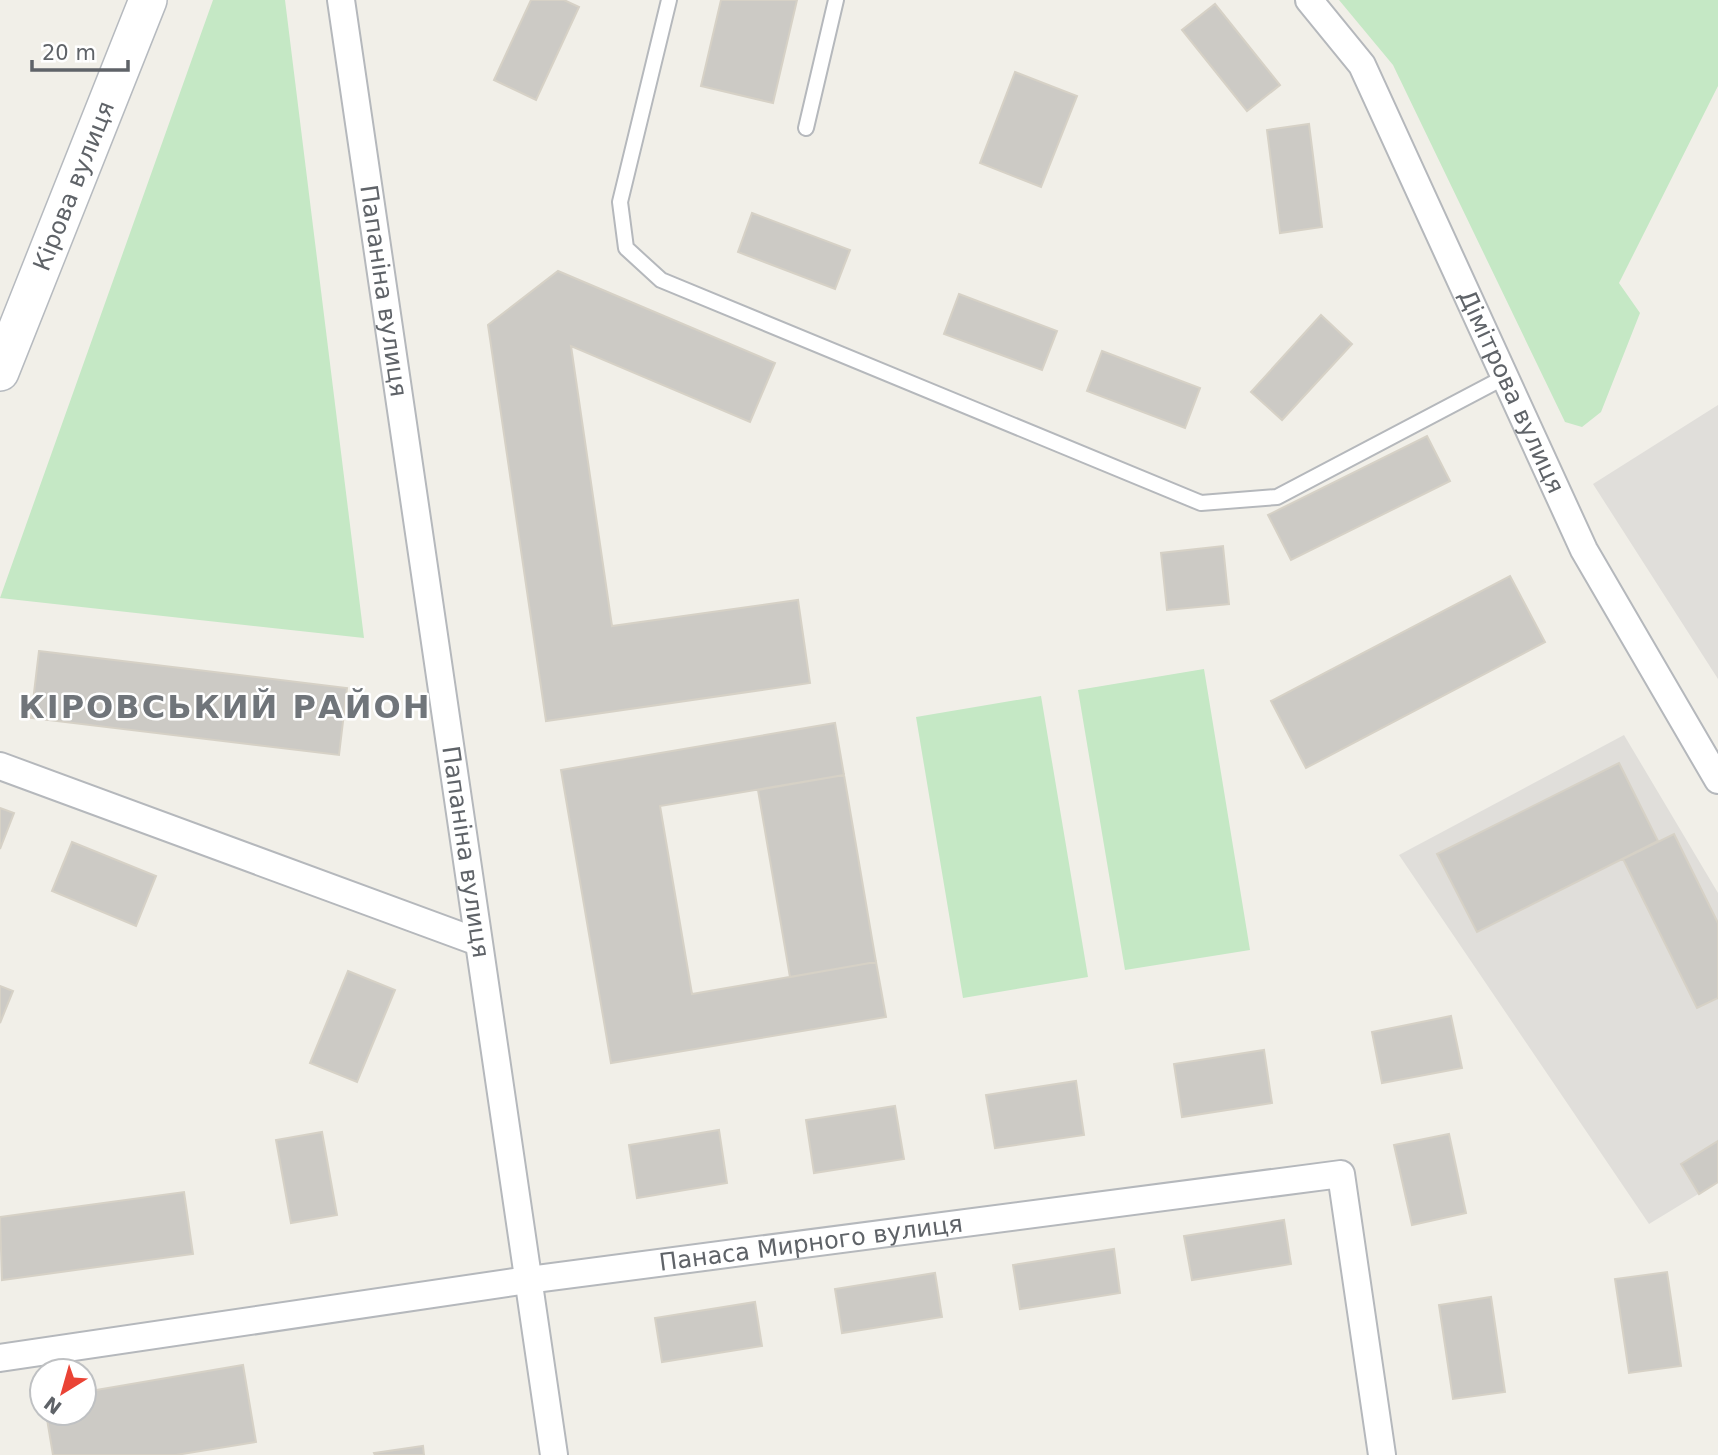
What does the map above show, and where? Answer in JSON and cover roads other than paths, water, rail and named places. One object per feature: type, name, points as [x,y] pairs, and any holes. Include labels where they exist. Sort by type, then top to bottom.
[{"type":"street","name":"Кірова вулиця","points":[[0,372],[148,0]]},
{"type":"street","name":"Папаніна вулиця","points":[[341,0],[554,1455]]},
{"type":"street","name":"Дімітрова вулиця","points":[[1310,0],[1362,65],[1584,550],[1718,780]]},
{"type":"street","points":[[0,766],[478,942]]},
{"type":"street","name":"Панаса Мирного вулиця","points":[[0,1358],[528,1280],[1340,1174],[1382,1455]]},
{"type":"lane","points":[[669,0],[620,202],[626,248],[661,280],[1201,503],[1277,497],[1503,378]]},
{"type":"lane","points":[[806,128],[836,0]]},
{"type":"district","name":"КІРОВСЬКИЙ РАЙОН","points":[[225,707]]}]
